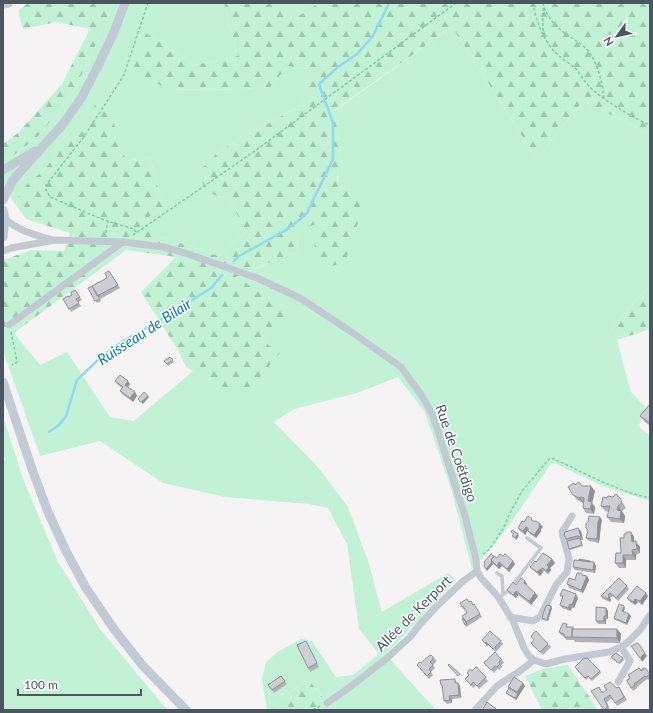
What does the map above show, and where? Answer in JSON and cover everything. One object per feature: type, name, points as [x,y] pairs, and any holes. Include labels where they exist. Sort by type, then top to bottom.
[{"type":"main road","points":[[3,200],[13,180],[64,123],[82,97],[100,64],[125,3]]},
{"type":"main road","points":[[3,170],[43,146]]},
{"type":"main road","points":[[3,237],[4,214]]},
{"type":"main road","points":[[3,382],[48,512],[66,551],[86,588],[114,629],[143,666],[186,710]]},
{"type":"street","points":[[3,5],[9,3]]},
{"type":"street","name":"Rue de Coëtdigo","points":[[4,214],[11,224],[27,232],[55,240]]},
{"type":"street","name":"Rue de Coëtdigo","points":[[3,251],[11,248],[55,240],[122,242],[163,247],[185,253],[257,278],[300,298],[401,367],[422,396],[433,416],[465,516],[481,578],[493,591],[501,596],[524,648],[529,656],[534,660]]},
{"type":"street","points":[[9,325],[122,242]]},
{"type":"street","points":[[510,617],[533,620],[540,617],[556,585],[567,572],[569,559],[562,532],[572,516]]},
{"type":"street","name":"Allée de Kerport","points":[[327,703],[386,659],[410,637],[436,607],[462,582],[478,571]]},
{"type":"street","points":[[475,710],[497,686],[534,660],[546,664],[565,659],[609,652],[626,643],[640,630],[650,615]]},
{"type":"street","points":[[618,682],[630,661],[621,647]]},
{"type":"lane","points":[[501,596],[509,590],[541,548],[528,538]]},
{"type":"lane","points":[[497,573],[502,576],[501,596]]},
{"type":"path","points":[[137,232],[134,229],[108,221],[50,197],[46,190],[46,185],[83,138],[124,75],[148,3]]},
{"type":"path","points":[[122,242],[252,153],[456,3]]},
{"type":"path","points":[[533,3],[542,33],[549,45],[559,56],[571,64],[588,85],[604,99],[650,125]]},
{"type":"path","points":[[542,33],[543,3]]},
{"type":"path","points":[[543,6],[550,20],[563,33],[588,50],[597,65],[602,81],[604,99]]},
{"type":"path","points":[[106,235],[108,221]]},
{"type":"path","points":[[9,325],[17,362],[12,365]]},
{"type":"path","points":[[476,559],[489,550],[503,529],[522,491],[550,458],[554,458],[606,484],[650,498]]},
{"type":"green space","points":[[28,3],[113,3],[87,65],[65,104],[38,136],[13,156],[3,160],[3,144],[18,133],[62,84],[90,29],[57,22],[23,29],[18,11]]},
{"type":"green space","points":[[113,3],[224,3],[238,56],[195,65],[146,33],[169,90],[270,87],[288,66],[308,69],[308,95],[298,107],[219,151],[208,193],[230,200],[246,232],[218,256],[157,235],[141,222],[164,207],[150,157],[126,161],[62,148],[40,174],[27,185],[21,193],[16,205],[3,188],[3,160],[13,156],[38,136],[65,104],[87,65]]},
{"type":"green space","points":[[224,3],[285,3],[286,6],[300,15],[319,3],[650,3],[650,134],[583,101],[537,159],[452,27],[333,111],[341,146],[337,184],[358,189],[361,214],[346,260],[333,266],[314,254],[316,224],[298,231],[297,252],[236,277],[296,315],[263,341],[280,353],[248,391],[218,386],[186,367],[178,350],[141,292],[176,257],[126,250],[3,341],[3,260],[32,250],[64,251],[70,233],[26,219],[16,205],[18,197],[28,183],[43,171],[100,99],[106,98],[126,161],[150,157],[164,207],[141,222],[157,235],[218,256],[246,232],[230,200],[208,193],[197,174],[219,151],[298,107],[308,95],[308,69],[288,66],[270,87],[169,90],[133,70],[146,33],[195,65],[238,56]]},
{"type":"green space","points":[[285,3],[319,3],[300,15],[285,6]]},
{"type":"green space","points":[[452,27],[537,159],[583,101],[650,134],[650,286],[642,293],[612,328],[617,340],[631,392],[648,410],[638,426],[650,436],[650,501],[605,487],[552,462],[508,527],[472,569],[452,492],[425,413],[398,377],[357,393],[294,409],[274,422],[316,465],[348,507],[368,561],[382,612],[448,573],[456,580],[387,653],[395,665],[436,710],[330,710],[332,708],[312,684],[305,681],[267,710],[262,679],[266,662],[279,651],[301,639],[312,641],[336,677],[353,675],[379,654],[359,629],[347,544],[328,508],[309,504],[225,497],[163,483],[100,441],[40,456],[3,351],[3,341],[14,333],[40,365],[67,352],[110,417],[134,421],[193,371],[218,386],[280,353],[263,341],[235,278],[297,252],[298,231],[316,223],[337,185],[341,146],[333,112]]},
{"type":"green space","points":[[650,286],[650,329],[617,340],[612,328],[642,293]]},
{"type":"green space","points":[[3,416],[23,479],[58,562],[100,629],[168,710],[3,710],[3,465],[5,459],[3,455]]},
{"type":"green space","points":[[568,665],[598,710],[542,710],[525,676],[543,669]]},
{"type":"green space","points":[[305,681],[312,684],[332,709],[267,710]]},
{"type":"building","points":[[109,271],[118,285],[97,296],[92,286],[107,278],[105,273]]},
{"type":"building","points":[[92,286],[100,299],[95,301],[88,288]]},
{"type":"building","points":[[75,290],[80,297],[76,299],[79,303],[69,309],[63,299],[72,295],[71,292]]},
{"type":"building","points":[[170,357],[173,360],[167,364],[164,361]]},
{"type":"building","points":[[120,375],[128,381],[125,385],[135,392],[130,398],[120,391],[123,387],[115,381]]},
{"type":"building","points":[[144,392],[148,396],[141,402],[138,399]]},
{"type":"building","points":[[650,404],[650,423],[640,416]]},
{"type":"building","points":[[579,482],[582,486],[591,486],[588,501],[592,502],[590,509],[583,508],[584,498],[579,498],[573,495],[568,487]]},
{"type":"building","points":[[616,494],[622,503],[618,506],[617,510],[621,511],[620,519],[607,517],[610,506],[601,506],[603,497],[613,497]]},
{"type":"building","points":[[528,516],[532,519],[531,520],[540,524],[534,535],[528,531],[528,528],[526,527],[523,531],[518,528],[522,521],[524,522]]},
{"type":"building","points":[[589,516],[600,517],[598,522],[597,539],[586,538],[588,530],[586,528],[586,524]]},
{"type":"building","points":[[578,528],[581,537],[577,536],[566,539],[564,535],[565,532]]},
{"type":"building","points":[[512,530],[518,534],[515,538],[512,536],[514,534],[511,532]]},
{"type":"building","points":[[626,532],[631,532],[632,542],[636,541],[637,549],[632,550],[633,555],[623,555],[623,563],[615,563],[616,553],[621,553],[620,538],[624,538],[624,534],[626,534]]},
{"type":"building","points":[[580,538],[582,545],[569,549],[567,541]]},
{"type":"building","points":[[543,553],[552,559],[547,565],[549,567],[546,571],[543,568],[537,572],[530,567]]},
{"type":"building","points":[[491,554],[494,557],[486,569],[484,562]]},
{"type":"building","points":[[500,554],[503,556],[505,554],[513,561],[507,569],[499,562],[497,566],[491,560],[494,556],[497,558]]},
{"type":"building","points":[[574,560],[594,562],[593,570],[573,567]]},
{"type":"building","points":[[579,560],[590,561],[590,562]]},
{"type":"building","points":[[577,573],[587,576],[581,590],[567,584],[569,578],[575,580]]},
{"type":"building","points":[[521,578],[525,581],[524,583],[535,593],[529,601],[516,591],[513,595],[507,590],[513,582],[516,585]]},
{"type":"building","points":[[619,578],[627,586],[616,598],[610,593],[608,595],[608,599],[601,596]]},
{"type":"building","points":[[637,586],[646,593],[640,601],[635,599],[633,602],[627,598]]},
{"type":"building","points":[[563,589],[576,594],[572,605],[570,604],[568,608],[560,605],[563,596],[560,595]]},
{"type":"building","points":[[467,599],[469,602],[471,601],[473,605],[474,604],[480,614],[466,622],[462,616],[467,613],[460,603]]},
{"type":"building","points":[[619,604],[624,606],[622,611],[629,614],[626,623],[614,618]]},
{"type":"building","points":[[547,605],[551,606],[547,620],[542,618]]},
{"type":"building","points":[[596,607],[606,608],[606,616],[604,616],[604,621],[596,621]]},
{"type":"building","points":[[463,618],[467,624],[465,625],[462,619]]},
{"type":"building","points":[[563,623],[567,624],[566,627],[573,627],[572,637],[564,637],[564,634],[559,632]]},
{"type":"building","points":[[572,629],[617,629],[617,638],[572,637]]},
{"type":"building","points":[[490,631],[501,641],[493,649],[482,640]]},
{"type":"building","points":[[536,631],[548,644],[540,652],[531,643],[534,640],[531,636]]},
{"type":"building","points":[[306,641],[317,663],[308,668],[297,645]]},
{"type":"building","points":[[638,643],[645,653],[640,658],[631,646]]},
{"type":"building","points":[[495,652],[502,660],[499,662],[500,664],[497,667],[495,666],[491,670],[484,663]]},
{"type":"building","points":[[616,653],[623,658],[619,663],[611,657]]},
{"type":"building","points":[[430,655],[433,657],[430,662],[433,665],[429,669],[431,672],[427,676],[417,665]]},
{"type":"building","points":[[587,658],[600,671],[591,679],[588,676],[585,678],[575,667],[583,659]]},
{"type":"building","points":[[449,664],[460,674],[458,676],[448,665]]},
{"type":"building","points":[[476,667],[486,677],[477,686],[473,682],[471,685],[465,679],[469,675],[467,673],[470,669],[472,671]]},
{"type":"building","points":[[639,668],[641,671],[645,668],[650,674],[634,684],[635,685],[631,688],[627,681],[630,678],[628,675]]},
{"type":"building","points":[[281,676],[285,681],[272,690],[268,685]]},
{"type":"building","points":[[514,677],[523,683],[517,692],[508,687]]},
{"type":"building","points":[[455,679],[455,683],[458,683],[459,695],[449,696],[450,700],[444,701],[440,680]]},
{"type":"building","points":[[610,682],[617,688],[619,687],[624,697],[615,703],[610,695],[604,699],[608,707],[604,710],[591,691],[599,687],[602,693],[607,690],[604,686]]},
{"type":"building","points":[[509,688],[518,694],[515,698],[506,693]]},
{"type":"building","points":[[487,702],[496,709],[496,710],[482,710]]},
{"type":"waterway","name":"Ruisseau de Bilair","points":[[234,261],[239,256],[286,230],[307,213],[333,159],[333,123],[319,84],[338,67],[357,54],[373,36],[389,3]]},
{"type":"waterway","name":"Ruisseau de Bilair","points":[[49,432],[59,425],[66,416],[77,380],[99,359],[111,349],[211,288],[222,275]]}]
